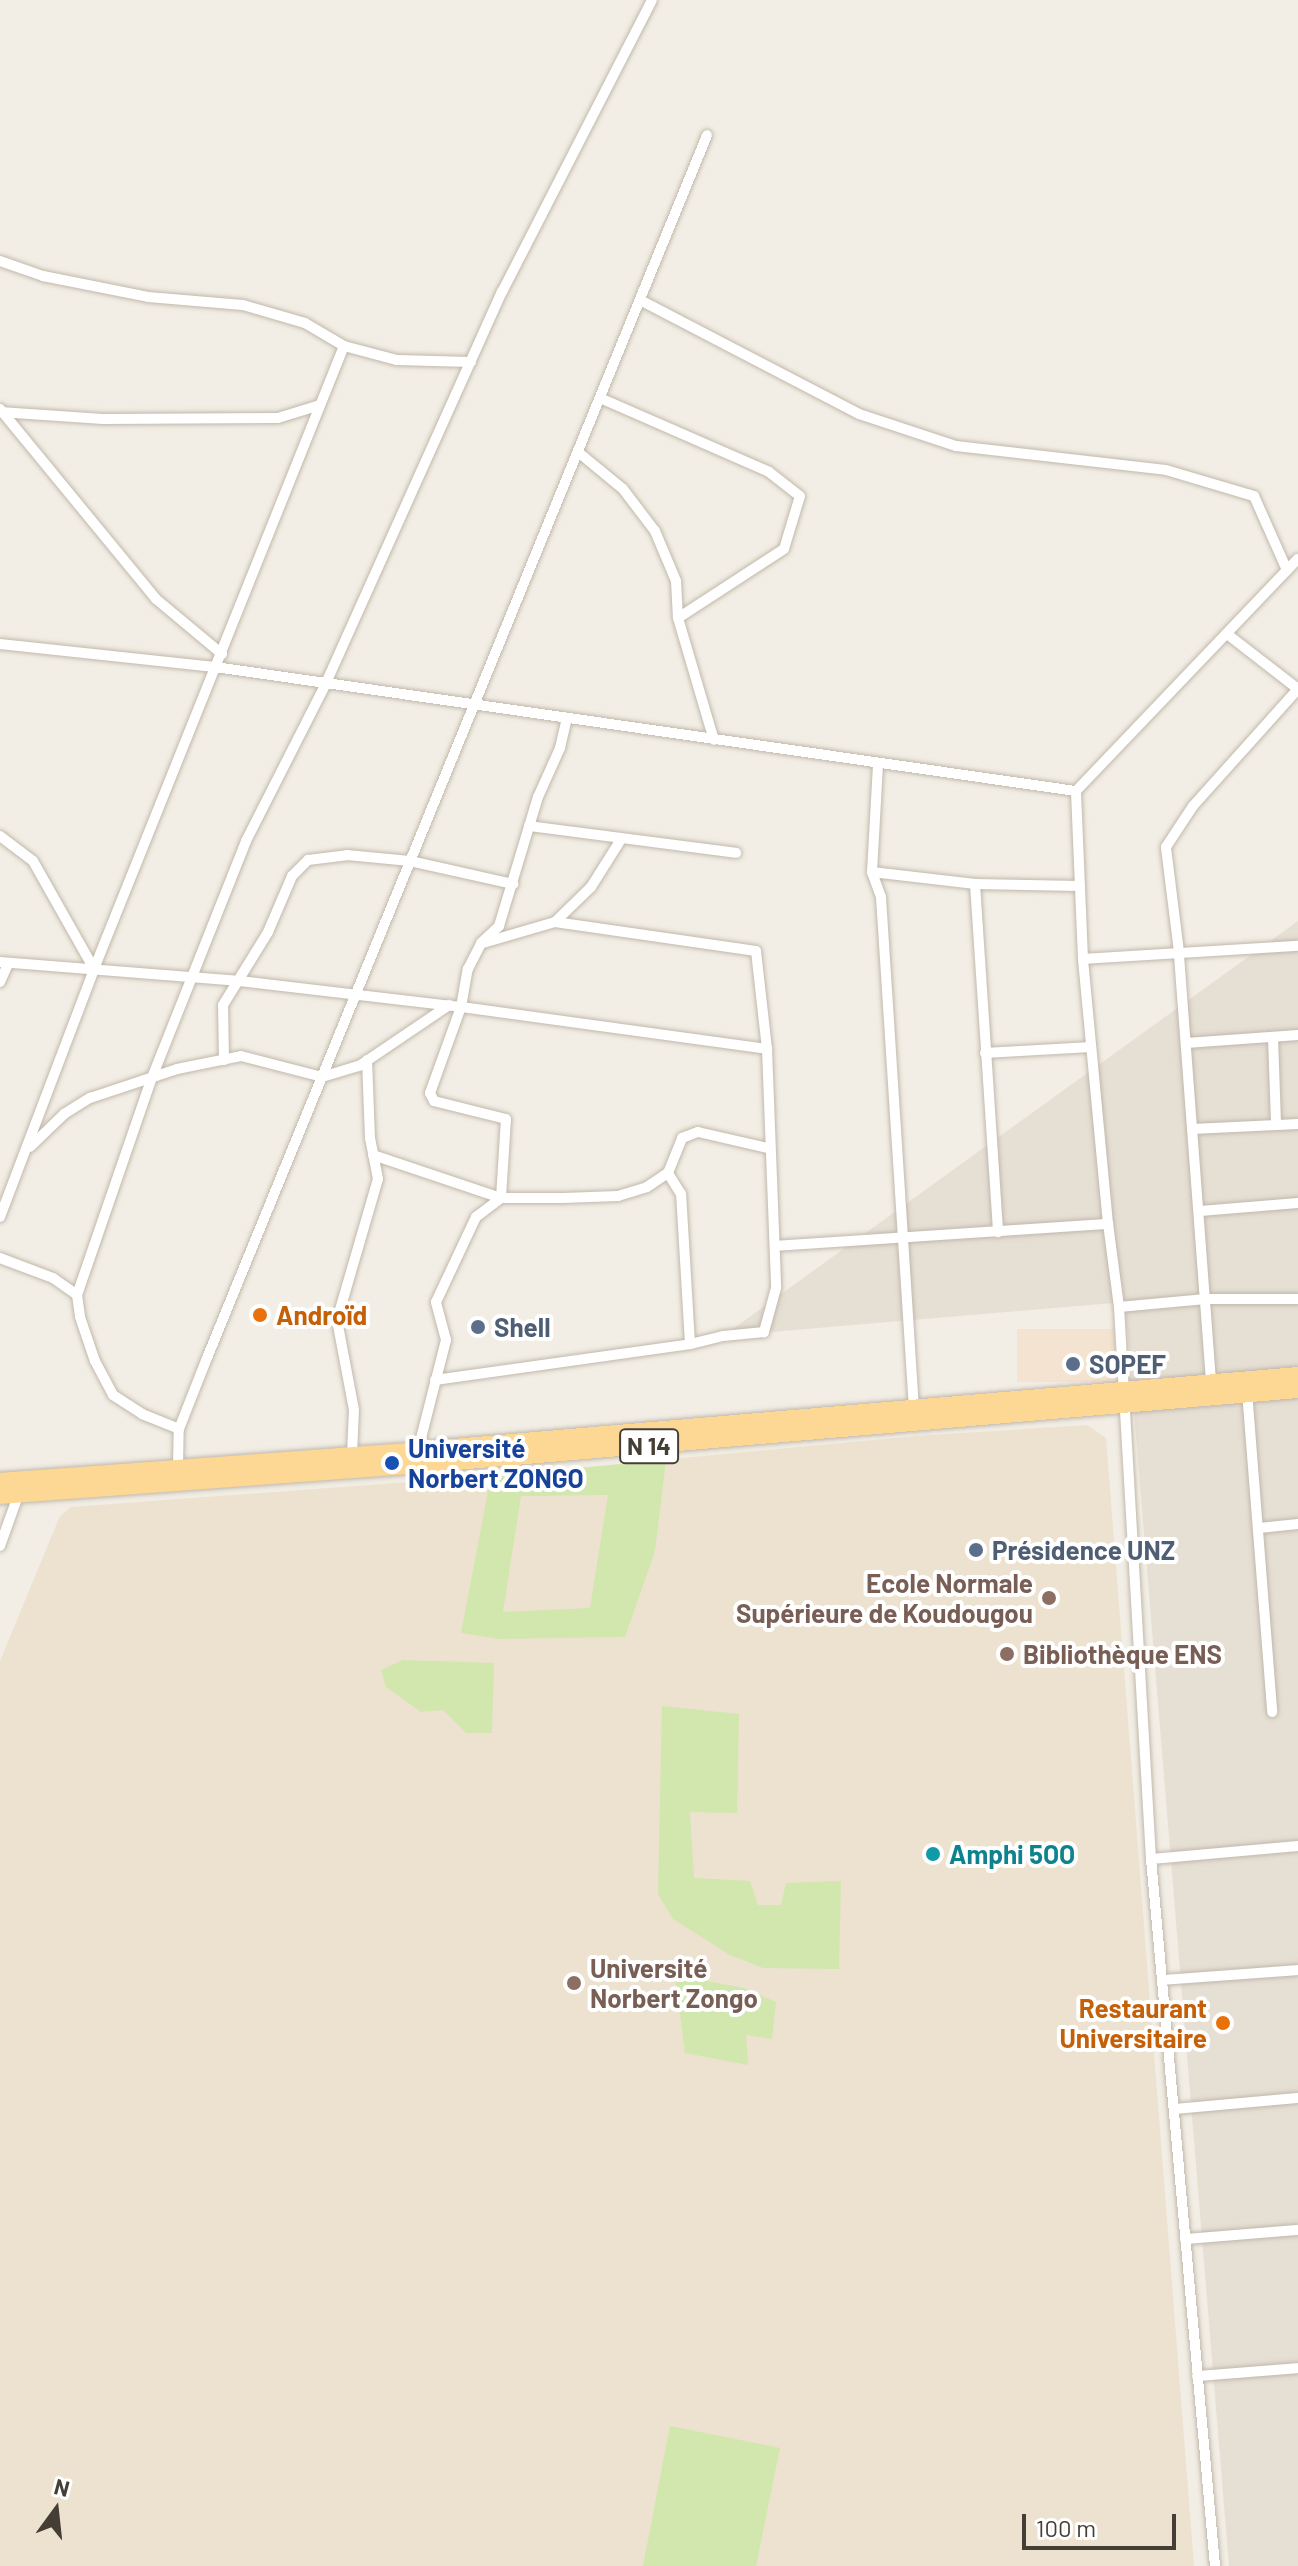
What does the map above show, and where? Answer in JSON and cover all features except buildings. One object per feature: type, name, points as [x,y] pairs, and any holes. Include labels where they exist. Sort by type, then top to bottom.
[{"type":"main road","name":"N 14","points":[[0,1481],[20,1487],[437,1464],[1247,1386],[1298,1375]]},
{"type":"main road","name":"N 14","points":[[0,1496],[20,1487],[178,1468],[914,1409],[1124,1396],[1211,1381],[1298,1390]]},
{"type":"street","points":[[179,1429],[142,1414],[113,1395],[95,1361],[80,1317],[77,1295],[151,1080],[246,841],[326,683],[516,264],[652,0]]},
{"type":"street","points":[[178,1468],[179,1429],[471,704],[707,135]]},
{"type":"street","points":[[0,261],[43,276],[148,297],[243,305],[305,323],[344,346],[397,360],[471,362]]},
{"type":"street","points":[[640,300],[859,414],[942,441],[1166,470],[1254,496],[1287,570]]},
{"type":"street","points":[[0,1217],[94,969],[344,346]]},
{"type":"street","points":[[600,398],[769,472],[800,496],[784,549],[678,618]]},
{"type":"street","points":[[1,411],[103,419],[278,418],[320,405]]},
{"type":"street","points":[[1,411],[156,599],[222,654]]},
{"type":"street","points":[[578,452],[623,489],[655,531],[676,581],[678,618],[714,740]]},
{"type":"street","points":[[1215,2566],[1151,1859],[1119,1307],[1108,1224],[1083,959],[1076,791],[1298,559]]},
{"type":"street","points":[[1211,1381],[1179,952],[1166,847],[1193,806],[1298,689],[1227,634]]},
{"type":"street","points":[[0,644],[215,667],[878,765],[1076,791]]},
{"type":"street","points":[[418,1450],[446,1340],[436,1302],[476,1217],[501,1198],[506,1119],[434,1101],[430,1093],[461,1007],[468,969],[481,943],[499,926],[529,826],[560,748],[567,718]]},
{"type":"street","points":[[878,765],[872,872],[881,897],[914,1409]]},
{"type":"street","points":[[529,826],[620,841],[736,853]]},
{"type":"street","points":[[0,836],[33,861],[94,969]]},
{"type":"street","points":[[555,922],[591,887],[620,841]]},
{"type":"street","points":[[224,1060],[223,1005],[240,981],[292,876],[308,860],[347,855],[410,861],[513,884]]},
{"type":"street","points":[[872,872],[975,884],[1079,886]]},
{"type":"street","points":[[975,884],[998,1232]]},
{"type":"street","points":[[435,1380],[764,1332],[776,1288],[768,1148],[767,1049],[756,951],[555,922],[481,943]]},
{"type":"street","points":[[1083,959],[1298,946]]},
{"type":"street","points":[[0,982],[4,963],[240,981],[449,1005],[767,1049]]},
{"type":"street","points":[[27,1150],[64,1114],[90,1098],[177,1069],[241,1056],[322,1077],[367,1060],[449,1005]]},
{"type":"street","points":[[1186,1043],[1298,1035]]},
{"type":"street","points":[[1273,1037],[1276,1125]]},
{"type":"street","points":[[985,1053],[1091,1047]]},
{"type":"street","points":[[352,1454],[354,1410],[337,1320],[378,1179],[373,1155],[367,1060]]},
{"type":"street","points":[[1192,1129],[1298,1124]]},
{"type":"street","points":[[373,1155],[501,1198],[618,1196],[647,1187],[668,1173],[682,1138],[698,1132],[768,1148]]},
{"type":"street","points":[[668,1173],[681,1194],[690,1344]]},
{"type":"street","points":[[1200,1211],[1298,1203]]},
{"type":"street","points":[[775,1246],[1108,1224]]},
{"type":"street","points":[[0,1258],[53,1278],[77,1295]]},
{"type":"street","points":[[1119,1307],[1206,1299],[1298,1299]]},
{"type":"street","points":[[1247,1386],[1272,1712]]},
{"type":"street","points":[[0,1546],[20,1487]]},
{"type":"street","points":[[1259,1528],[1298,1524]]},
{"type":"street","points":[[1151,1859],[1298,1846]]},
{"type":"street","points":[[1162,1980],[1298,1970]]},
{"type":"street","points":[[1174,2109],[1298,2098]]},
{"type":"street","points":[[1185,2239],[1298,2230]]},
{"type":"street","points":[[1197,2376],[1298,2368]]},
{"type":"shaded area","points":[[1298,921],[1298,2566],[1229,2566],[1125,1302],[723,1336]]},
{"type":"shaded area","points":[[1017,1329],[1115,1329],[1115,1382],[1017,1382]]},
{"type":"shaded area","name":"Université Norbert Zongo","points":[[1087,1425],[1106,1438],[1194,2566],[0,2566],[0,1661],[60,1516],[71,1507],[491,1476],[917,1436]]},
{"type":"green space","points":[[666,1460],[655,1551],[625,1637],[499,1639],[461,1633],[491,1476]],"holes":[[[608,1495],[590,1608],[503,1612],[521,1496]]]},
{"type":"green space","points":[[403,1660],[494,1663],[492,1733],[466,1733],[443,1710],[421,1712],[386,1687],[381,1670]]},
{"type":"green space","points":[[662,1706],[739,1714],[737,1813],[690,1812],[694,1878],[750,1881],[758,1905],[781,1905],[786,1883],[841,1881],[839,1969],[763,1968],[730,1955],[673,1919],[658,1894]]},
{"type":"green space","points":[[675,1975],[744,1988],[776,2002],[772,2039],[746,2035],[748,2065],[685,2053]]},
{"type":"green space","points":[[670,2426],[780,2448],[756,2566],[643,2566]]},
{"type":"place","name":"Androïd","points":[[260,1315]]},
{"type":"place","name":"Shell","points":[[478,1327]]},
{"type":"place","name":"SOPEF","points":[[1073,1364]]},
{"type":"place","name":"Université Norbert ZONGO","points":[[392,1463]]},
{"type":"place","name":"Présidence UNZ","points":[[976,1550]]},
{"type":"place","name":"Ecole Normale Supérieure de Koudougou","points":[[1049,1598]]},
{"type":"place","name":"Bibliothèque ENS","points":[[1007,1654]]},
{"type":"place","name":"Amphi 5OO","points":[[933,1854]]},
{"type":"place","name":"Université Norbert Zongo","points":[[574,1983]]},
{"type":"place","name":"Restaurant Universitaire","points":[[1223,2023]]}]
